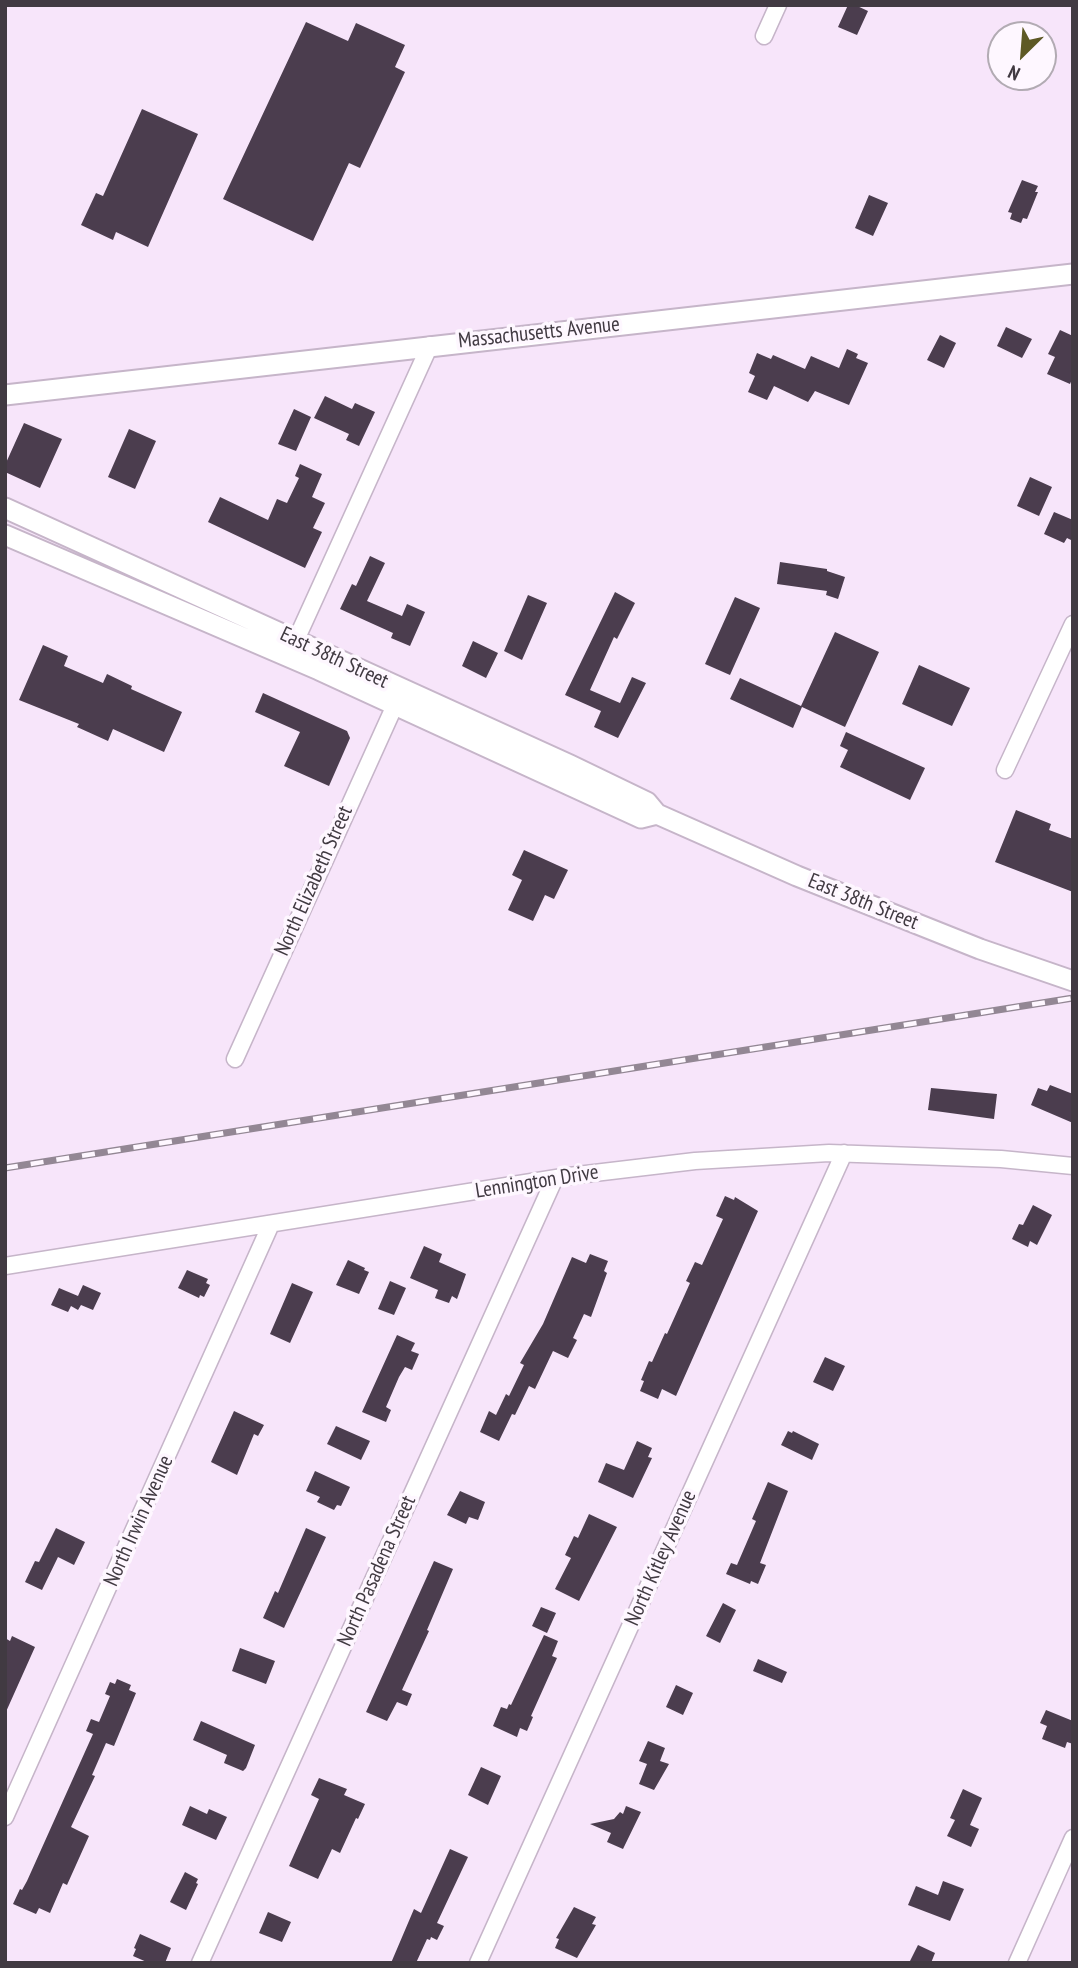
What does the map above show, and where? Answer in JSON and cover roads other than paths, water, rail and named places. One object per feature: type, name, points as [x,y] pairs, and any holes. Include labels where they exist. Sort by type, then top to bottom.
[{"type":"main road","name":"Massachusetts Avenue","points":[[5,395],[1073,274]]},
{"type":"main road","name":"East 38th Street","points":[[5,509],[607,783],[647,802],[657,814],[797,876],[980,949],[1073,981]]},
{"type":"main road","name":"East 38th Street","points":[[5,535],[395,705],[641,818],[657,814]]},
{"type":"street","points":[[764,36],[778,5]]},
{"type":"street","points":[[296,640],[430,345]]},
{"type":"street","points":[[1005,770],[1073,624]]},
{"type":"street","name":"North Elizabeth Street","points":[[235,1059],[395,705]]},
{"type":"street","name":"Lennington Drive","points":[[5,1266],[554,1180],[695,1161],[844,1153],[1000,1159],[1073,1166]]},
{"type":"street","name":"North Kitley Avenue","points":[[478,1963],[844,1153]]},
{"type":"street","name":"North Pasadena Street","points":[[200,1963],[554,1180]]},
{"type":"street","name":"North Irwin Avenue","points":[[5,1817],[271,1224]]},
{"type":"street","points":[[1017,1963],[1073,1838]]},
{"type":"railway","points":[[5,1168],[1073,998]]}]
